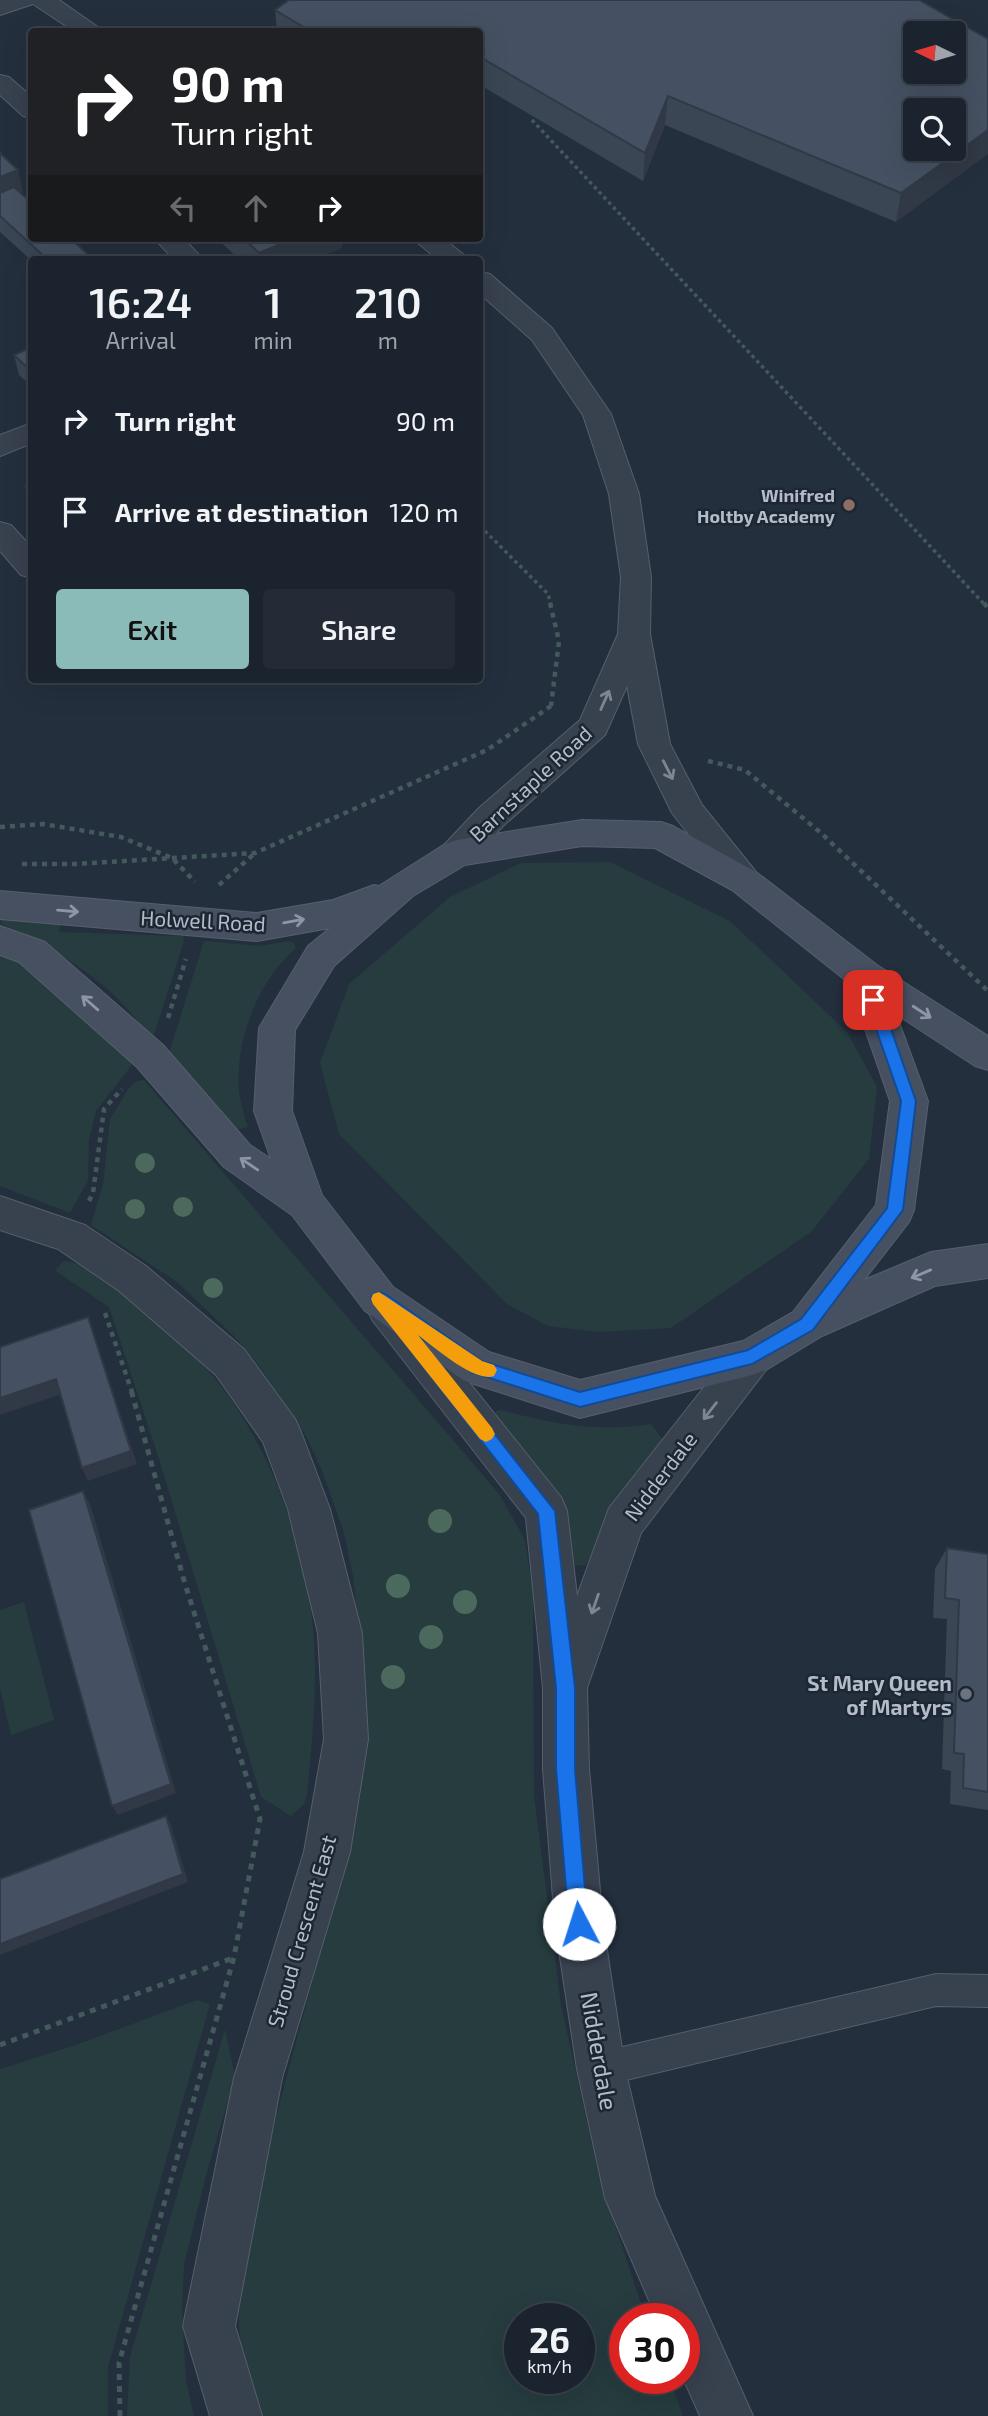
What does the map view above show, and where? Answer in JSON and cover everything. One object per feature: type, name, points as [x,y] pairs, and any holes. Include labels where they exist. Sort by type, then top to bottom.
[{"type":"street","points":[[0,8],[24,0]]},
{"type":"street","points":[[42,0],[87,28]]},
{"type":"street","points":[[0,82],[28,107]]},
{"type":"street","points":[[171,242],[186,256]]},
{"type":"street","name":"Barnstaple Road","points":[[483,283],[542,334],[597,414],[624,494],[636,577],[634,634],[654,744],[689,813],[744,881]]},
{"type":"street","points":[[0,446],[28,434]]},
{"type":"street","points":[[0,533],[28,564]]},
{"type":"street","name":"Barnstaple Road","points":[[457,853],[491,817],[593,727],[634,634]]},
{"type":"street","points":[[988,1055],[864,975],[744,881],[661,835],[582,833],[457,853],[401,887],[321,956],[277,1028],[272,1111],[306,1203],[379,1299],[477,1367],[580,1399],[752,1357],[807,1325],[931,1269],[988,1261]]},
{"type":"street","name":"Holwell Road","points":[[0,905],[257,928],[338,913],[401,887]]},
{"type":"street","points":[[0,940],[32,952],[150,1056],[237,1156],[306,1203]]},
{"type":"street","points":[[807,1325],[895,1210],[909,1101],[864,975]]},
{"type":"street","name":"Stroud Crescent East","points":[[0,1213],[71,1237],[132,1278],[230,1362],[280,1432],[309,1509],[340,1633],[346,1739],[327,1852],[258,2078],[209,2326],[236,2416]]},
{"type":"street","name":"Nidderdale","points":[[379,1299],[546,1511],[565,1688],[565,1769],[579,1924],[601,2069],[630,2197],[677,2303]]},
{"type":"street","name":"Nidderdale","points":[[565,1688],[624,1522],[752,1357]]},
{"type":"street","name":"Nidderdale","points":[[700,2356],[727,2416]]},
{"type":"lane","points":[[601,2069],[936,1990],[988,1991]]},
{"type":"path","points":[[531,120],[988,608]]},
{"type":"path","points":[[483,529],[548,594],[559,641],[551,706]]},
{"type":"path","points":[[0,827],[43,824]]},
{"type":"path","points":[[217,886],[256,853]]},
{"type":"path","points":[[104,1311],[139,1414],[185,1584],[260,1819],[234,1957],[119,2363],[120,2416]]},
{"type":"path","points":[[0,2045],[234,1957]]},
{"type":"green space","points":[[610,862],[730,921],[847,1032],[877,1087],[869,1159],[811,1232],[671,1328],[599,1332],[548,1326],[507,1304],[339,1134],[320,1063],[349,984],[450,897],[521,863]]},
{"type":"green space","points":[[4,914],[62,919],[59,932],[183,936],[184,941],[153,1038],[124,1005],[96,980],[50,949],[0,923]]},
{"type":"green space","points":[[204,941],[258,946],[291,941],[295,944],[295,949],[282,962],[260,995],[245,1032],[239,1089],[248,1127],[236,1130],[168,1056]]},
{"type":"green space","points":[[0,953],[22,964],[124,1053],[132,1065],[96,1111],[89,1140],[88,1180],[70,1213],[0,1186]]},
{"type":"green space","points":[[144,1080],[500,1495],[525,1540],[533,1593],[534,1796],[561,2005],[599,2176],[641,2303],[609,2303],[609,2394],[675,2394],[683,2416],[253,2416],[243,2374],[237,2300],[255,2195],[341,1874],[358,1625],[353,1576],[344,1533],[322,1471],[305,1434],[259,1366],[236,1338],[177,1282],[91,1225],[103,1184],[110,1119],[129,1088],[137,1081]]},
{"type":"green space","points":[[64,1261],[86,1267],[108,1282],[201,1363],[239,1412],[276,1482],[301,1557],[314,1635],[314,1704],[307,1795],[304,1804],[291,1816],[261,1797],[159,1459],[109,1307],[57,1272],[56,1269]]},
{"type":"green space","points":[[496,1411],[576,1426],[651,1424],[665,1442],[622,1495],[586,1565],[575,1566],[571,1562],[495,1417]]},
{"type":"green space","points":[[24,1602],[54,1720],[11,1735],[0,1688],[0,1610]]},
{"type":"green space","points":[[197,2000],[210,2004],[108,2367],[108,2416],[0,2416],[0,2069],[73,2046]]},
{"type":"green space","points":[[225,2029],[235,2077],[206,2175],[184,2265],[182,2310],[186,2381],[194,2416],[127,2416],[130,2357]]},
{"type":"building","points":[[289,0],[919,0],[956,21],[903,21],[903,84],[966,84],[966,27],[988,39],[988,130],[966,146],[966,98],[903,98],[903,161],[945,161],[901,193],[668,96],[645,153],[483,59],[483,28],[305,28],[275,10]]},
{"type":"building","points":[[0,153],[18,170],[0,177]]},
{"type":"building","points":[[14,187],[28,199],[28,242],[0,216],[0,193]]},
{"type":"building","points":[[28,242],[74,242],[90,256],[44,256]]},
{"type":"building","points":[[247,242],[285,242],[259,253]]},
{"type":"building","points":[[28,349],[28,368],[14,355]]},
{"type":"building","points":[[88,1317],[131,1451],[82,1468],[56,1379],[0,1398],[0,1347]]},
{"type":"building","points":[[83,1491],[171,1784],[112,1806],[29,1510]]},
{"type":"building","name":"St Mary Queen of Martyrs","points":[[947,1548],[988,1554],[988,1792],[963,1788],[964,1754],[954,1753],[959,1600],[945,1598]]},
{"type":"building","points":[[166,1816],[183,1874],[0,1944],[0,1879]]},
{"type":"slow traffic","points":[[486,1434],[379,1299],[477,1367],[488,1370]]},
{"type":"place","name":"Winifred Holtby Academy","points":[[849,505]]},
{"type":"place","name":"St Mary Queen of Martyrs","points":[[966,1694]]},
{"type":"route","points":[[579,1924],[565,1769],[565,1688],[546,1511],[379,1299],[477,1367],[580,1399],[752,1357],[807,1325],[895,1210],[909,1101],[873,1000]]}]
